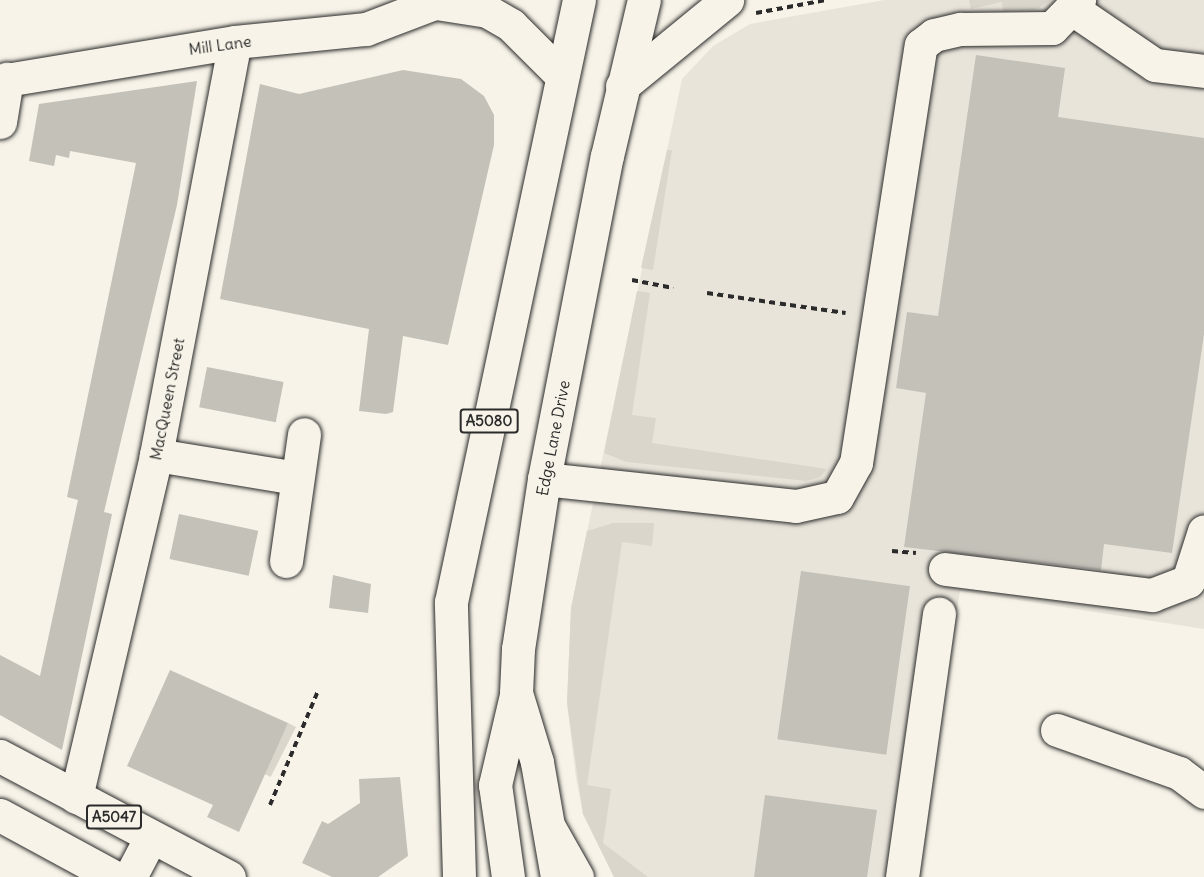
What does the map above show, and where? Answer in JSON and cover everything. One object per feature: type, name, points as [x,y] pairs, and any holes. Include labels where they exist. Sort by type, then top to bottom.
[{"type":"main road","name":"A5080","points":[[452,868],[451,602],[579,0]]},
{"type":"main road","name":"Edge Lane Drive","points":[[557,877],[537,762],[516,693],[544,479],[622,86],[644,0]]},
{"type":"main road","points":[[439,2],[487,11],[511,25],[562,76]]},
{"type":"main road","name":"Mill Lane","points":[[4,80],[235,42],[366,30],[439,2]]},
{"type":"main road","points":[[544,479],[796,506],[837,497],[856,464],[921,45],[934,35],[961,29],[1052,28],[1077,5],[1155,64],[1204,71]]},
{"type":"main road","points":[[622,86],[738,8]]},
{"type":"main road","name":"MacQueen Street","points":[[76,797],[89,754],[156,455],[235,42]]},
{"type":"main road","points":[[0,122],[4,80]]},
{"type":"main road","points":[[286,561],[304,434]]},
{"type":"main road","points":[[156,455],[296,478]]},
{"type":"main road","points":[[945,570],[1152,595],[1188,581],[1204,531]]},
{"type":"main road","points":[[902,877],[939,614]]},
{"type":"main road","points":[[508,877],[495,785],[516,693]]},
{"type":"main road","points":[[1057,730],[1179,773],[1204,792]]},
{"type":"main road","name":"A5047","points":[[0,756],[228,877]]},
{"type":"main road","points":[[0,815],[114,877]]},
{"type":"main road","points":[[547,825],[578,877]]},
{"type":"main road","name":"A5047","points":[[130,877],[152,837]]},
{"type":"path","points":[[738,8],[826,0]]},
{"type":"path","points":[[632,280],[673,288]]},
{"type":"path","points":[[707,293],[850,314]]},
{"type":"path","points":[[270,805],[318,691]]},
{"type":"shaded area","points":[[884,0],[1204,0],[1204,629],[960,591],[913,877],[614,877],[583,814],[576,778],[567,703],[571,608],[682,79],[713,46],[750,24]]},
{"type":"shaded area","points":[[969,0],[1051,0],[1035,10],[1003,11],[1002,2],[971,9]]},
{"type":"shaded area","points":[[667,150],[672,150],[653,270],[641,268]]},
{"type":"shaded area","points":[[637,291],[650,293],[632,415],[656,418],[652,443],[827,469],[820,477],[806,481],[627,462],[604,453]]},
{"type":"shaded area","points":[[613,523],[654,523],[652,546],[622,542],[587,785],[611,789],[603,843],[648,877],[614,877],[583,814],[567,703],[571,608],[587,531]]},
{"type":"shaded area","points":[[288,723],[296,727],[271,777],[263,773]]},
{"type":"building","points":[[976,55],[1065,68],[1058,117],[1204,138],[1204,334],[1172,553],[1104,544],[1101,570],[904,547],[926,393],[896,388],[907,312],[938,316]]},
{"type":"building","points":[[403,70],[461,79],[484,96],[494,115],[494,145],[448,345],[403,336],[393,412],[386,414],[359,411],[369,329],[220,299],[260,84],[299,94]]},
{"type":"building","points":[[197,81],[177,205],[104,512],[112,514],[62,750],[0,715],[0,655],[40,676],[78,500],[67,497],[136,163],[70,151],[69,158],[56,155],[54,166],[29,161],[39,104]]},
{"type":"building","points":[[207,367],[284,382],[276,422],[199,407]]},
{"type":"building","points":[[179,514],[258,531],[249,576],[169,559]]},
{"type":"building","points":[[801,571],[910,586],[886,755],[777,739]]},
{"type":"building","points":[[333,575],[371,584],[368,613],[329,608]]},
{"type":"building","points":[[170,670],[288,723],[239,832],[207,817],[213,805],[127,766]]},
{"type":"building","points":[[400,777],[408,856],[378,877],[332,877],[302,863],[322,821],[328,824],[360,803],[359,779]]},
{"type":"building","points":[[765,795],[877,810],[867,877],[754,877]]}]
